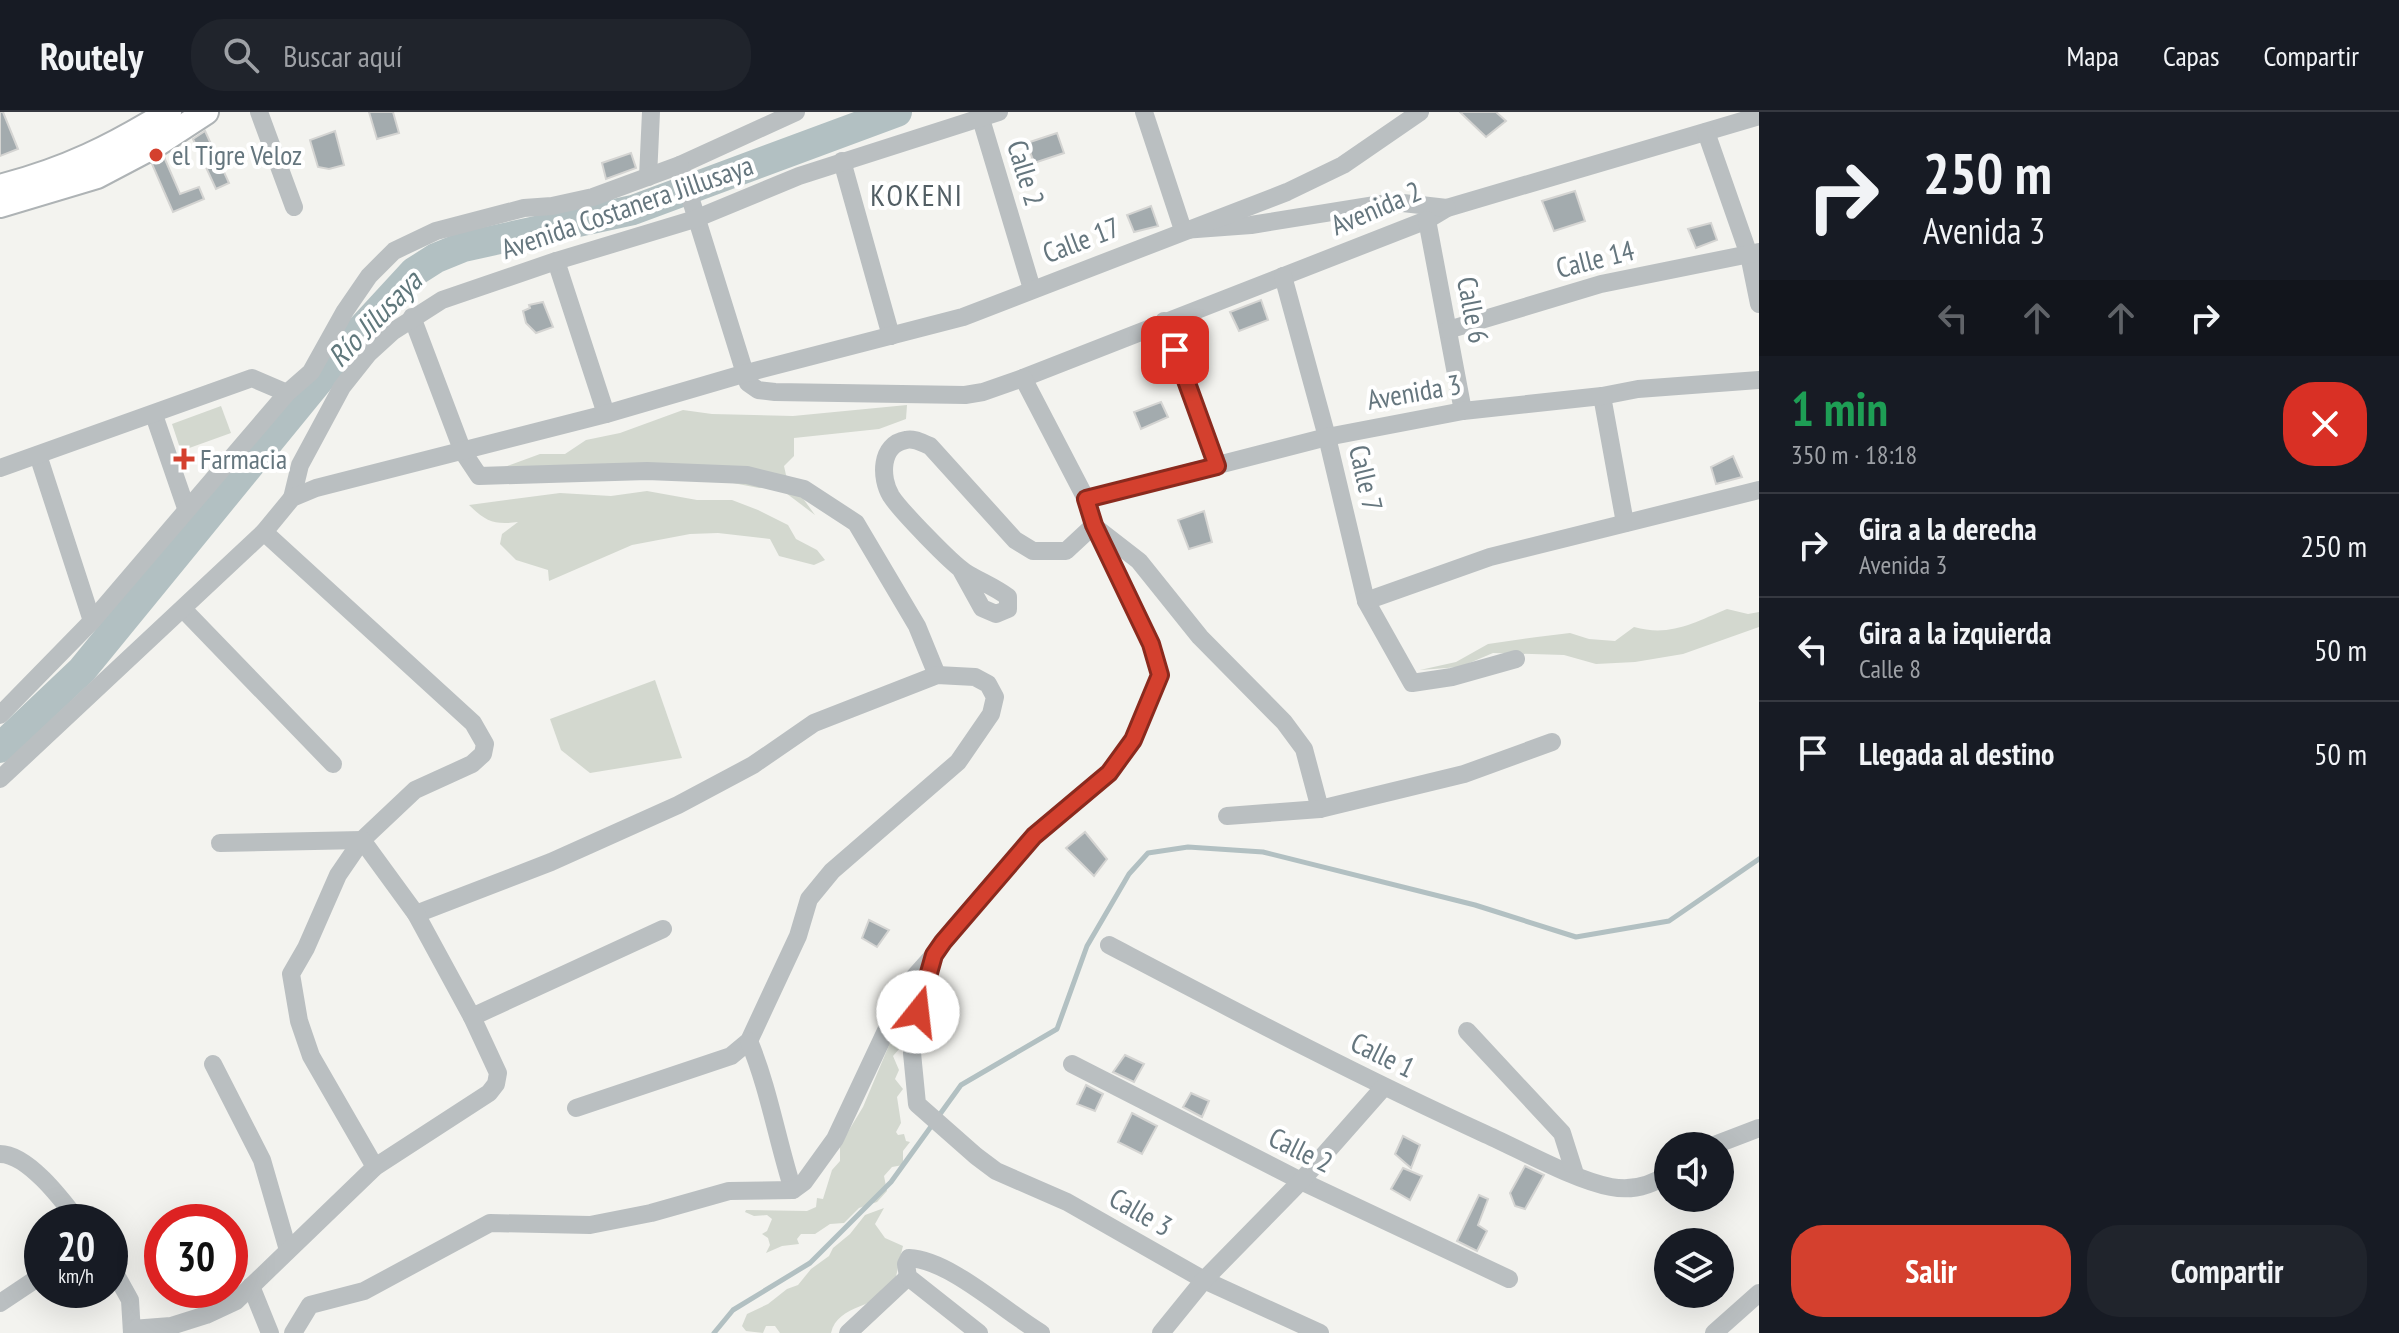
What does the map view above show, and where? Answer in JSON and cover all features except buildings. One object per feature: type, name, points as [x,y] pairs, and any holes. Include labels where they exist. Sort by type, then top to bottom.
[{"type":"main road","points":[[0,187],[63,168],[116,145],[169,112]]},
{"type":"main road","points":[[0,205],[97,176],[154,146],[206,112]]},
{"type":"street","points":[[259,112],[294,207]]},
{"type":"street","points":[[648,177],[651,112]]},
{"type":"street","points":[[0,715],[92,621],[287,393],[311,372],[345,311],[369,276],[394,251],[436,231],[524,208],[552,206],[593,197],[648,177],[683,172],[796,112]]},
{"type":"street","name":"Avenida Costanera Jillusaya","points":[[292,498],[300,465],[342,387],[369,353],[412,317],[442,300],[842,161],[999,112]]},
{"type":"street","points":[[1144,112],[1183,230],[1251,225],[1394,202],[1447,208]]},
{"type":"street","name":"Calle 17","points":[[292,498],[316,488],[463,452],[963,317],[1287,192],[1343,165],[1420,112]]},
{"type":"street","name":"Avenida 2","points":[[743,374],[748,383],[758,390],[775,392],[965,395],[983,392],[1427,220],[1447,208],[1759,116]]},
{"type":"street","name":"Calle 2","points":[[981,119],[1032,289]]},
{"type":"street","points":[[1706,132],[1754,253],[1759,304]]},
{"type":"street","points":[[842,161],[891,336]]},
{"type":"street","points":[[683,172],[743,374]]},
{"type":"street","name":"Calle 6","points":[[1427,220],[1463,411]]},
{"type":"street","name":"Calle 14","points":[[1448,330],[1601,284],[1754,253]]},
{"type":"street","points":[[556,261],[606,414]]},
{"type":"street","name":"Calle 7","points":[[1283,276],[1327,437],[1366,601],[1412,683],[1452,677],[1516,659]]},
{"type":"street","points":[[412,317],[463,452],[479,476],[647,471],[747,475],[804,489],[856,523],[917,626],[937,675]]},
{"type":"street","points":[[1164,321],[1217,466]]},
{"type":"street","points":[[0,468],[252,378],[287,393]]},
{"type":"street","points":[[293,1333],[310,1305],[364,1291],[490,1223],[590,1225],[651,1213],[729,1191],[793,1190],[804,1182],[835,1139],[908,984],[1034,836],[1109,773],[1133,740],[1160,675],[1151,644],[1094,525],[1086,499],[1023,378]]},
{"type":"street","name":"Avenida 3","points":[[1086,499],[1327,437],[1463,411],[1602,396],[1638,389],[1759,380]]},
{"type":"street","points":[[1602,396],[1625,523]]},
{"type":"street","points":[[154,415],[186,508]]},
{"type":"street","points":[[961,570],[891,496],[883,461],[891,448],[904,440],[915,440],[930,446],[1015,540],[1033,551],[1066,551],[1094,525]]},
{"type":"street","points":[[38,455],[92,621]]},
{"type":"street","points":[[1366,601],[1490,557],[1759,490]]},
{"type":"street","points":[[0,779],[264,532],[292,498]]},
{"type":"street","points":[[1094,525],[1139,561],[1200,637],[1284,722],[1304,749],[1320,809]]},
{"type":"street","points":[[264,532],[473,723],[485,744],[483,754],[472,764],[415,790],[362,840],[338,875],[291,974],[299,1021],[311,1056],[375,1167]]},
{"type":"street","points":[[183,609],[333,764]]},
{"type":"street","points":[[416,914],[551,862],[678,805],[753,765],[814,723],[937,675],[975,677],[988,684],[995,697],[991,714],[958,762],[832,871],[809,899],[798,936],[749,1041],[731,1056],[576,1108]]},
{"type":"street","points":[[1227,816],[1320,809],[1464,774],[1552,742]]},
{"type":"street","points":[[220,843],[362,840]]},
{"type":"street","points":[[128,1296],[132,1331],[171,1326],[236,1301],[375,1167],[489,1093],[496,1084],[498,1073],[472,1017],[416,914],[362,840]]},
{"type":"street","points":[[472,1017],[663,929]]},
{"type":"street","name":"Calle 1","points":[[1109,945],[1383,1088],[1575,1174],[1612,1188],[1643,1187],[1654,1183]]},
{"type":"street","name":"Calle 3","points":[[934,955],[918,1012],[912,1053],[917,1104],[996,1171],[1067,1202],[1204,1280],[1320,1333]]},
{"type":"street","points":[[1467,1031],[1562,1133],[1575,1174]]},
{"type":"street","points":[[749,1041],[763,1074],[793,1190]]},
{"type":"street","points":[[213,1064],[262,1160],[288,1250]]},
{"type":"street","name":"Calle 2","points":[[1072,1064],[1301,1181],[1509,1279]]},
{"type":"street","points":[[1161,1333],[1204,1280],[1301,1181],[1383,1088]]},
{"type":"street","points":[[1734,1138],[1759,1128]]},
{"type":"street","points":[[0,1154],[11,1154],[46,1182],[64,1204]]},
{"type":"street","points":[[979,1333],[908,1277],[906,1264],[909,1258],[926,1258],[945,1268],[1041,1333]]},
{"type":"street","points":[[848,1333],[908,1277]]},
{"type":"street","points":[[251,1286],[270,1333]]},
{"type":"street","points":[[0,1303],[24,1287]]},
{"type":"street","points":[[1714,1333],[1759,1293]]},
{"type":"shaded area","points":[[907,405],[906,419],[879,429],[794,438],[794,456],[784,466],[786,475],[815,515],[778,487],[759,488],[686,474],[491,472],[540,454],[565,454],[586,440],[620,433],[683,410],[712,414],[793,416]]},
{"type":"shaded area","points":[[221,406],[231,433],[181,451],[172,424]]},
{"type":"shaded area","points":[[647,491],[697,500],[732,500],[758,510],[788,525],[796,539],[817,550],[825,560],[814,565],[779,556],[770,539],[718,533],[690,534],[632,545],[549,581],[548,570],[516,560],[500,544],[502,534],[518,522],[491,521],[469,505],[560,493],[611,496]]},
{"type":"shaded area","points":[[1727,609],[1748,614],[1759,612],[1759,627],[1683,654],[1635,662],[1596,664],[1564,655],[1493,653],[1460,667],[1420,670],[1456,662],[1488,644],[1570,633],[1589,639],[1615,641],[1634,627],[1670,629]]},
{"type":"shaded area","points":[[655,680],[682,758],[590,773],[561,750],[550,719]]},
{"type":"shaded area","points":[[898,1024],[901,1047],[893,1056],[899,1070],[895,1079],[903,1089],[897,1097],[901,1123],[896,1132],[898,1135],[904,1134],[906,1141],[910,1142],[903,1151],[903,1165],[892,1167],[884,1176],[887,1191],[877,1202],[859,1208],[844,1223],[830,1224],[815,1234],[801,1234],[797,1239],[799,1244],[782,1246],[766,1253],[770,1245],[768,1238],[762,1234],[767,1231],[772,1219],[767,1215],[754,1216],[746,1210],[807,1211],[816,1207],[817,1198],[823,1199],[832,1170],[840,1161],[840,1145],[863,1107]]},
{"type":"shaded area","points":[[884,1208],[875,1224],[885,1238],[903,1246],[895,1281],[887,1291],[842,1316],[831,1333],[780,1333],[775,1326],[766,1326],[763,1333],[746,1331],[742,1326],[747,1314],[798,1285],[865,1215]]},
{"type":"waterway","name":"Río Jilusaya","points":[[0,748],[82,670],[355,336],[414,272],[436,258],[463,247],[633,210],[897,112]]},
{"type":"waterway","points":[[714,1333],[733,1310],[810,1263],[891,1182],[961,1085],[1057,1029],[1087,946],[1129,874],[1148,853],[1188,847],[1263,852],[1475,905],[1576,937],[1669,921],[1759,859]]},
{"type":"place","name":"el Tigre Veloz","points":[[156,155]]},
{"type":"place","name":"Farmacia","points":[[184,459]]},
{"type":"district","name":"KOKENI","points":[[917,196]]},
{"type":"route","points":[[918,1012],[934,955],[953,929],[1034,836],[1109,773],[1133,740],[1149,706],[1160,675],[1151,644],[1094,525],[1086,499],[1217,466],[1175,350]]}]
